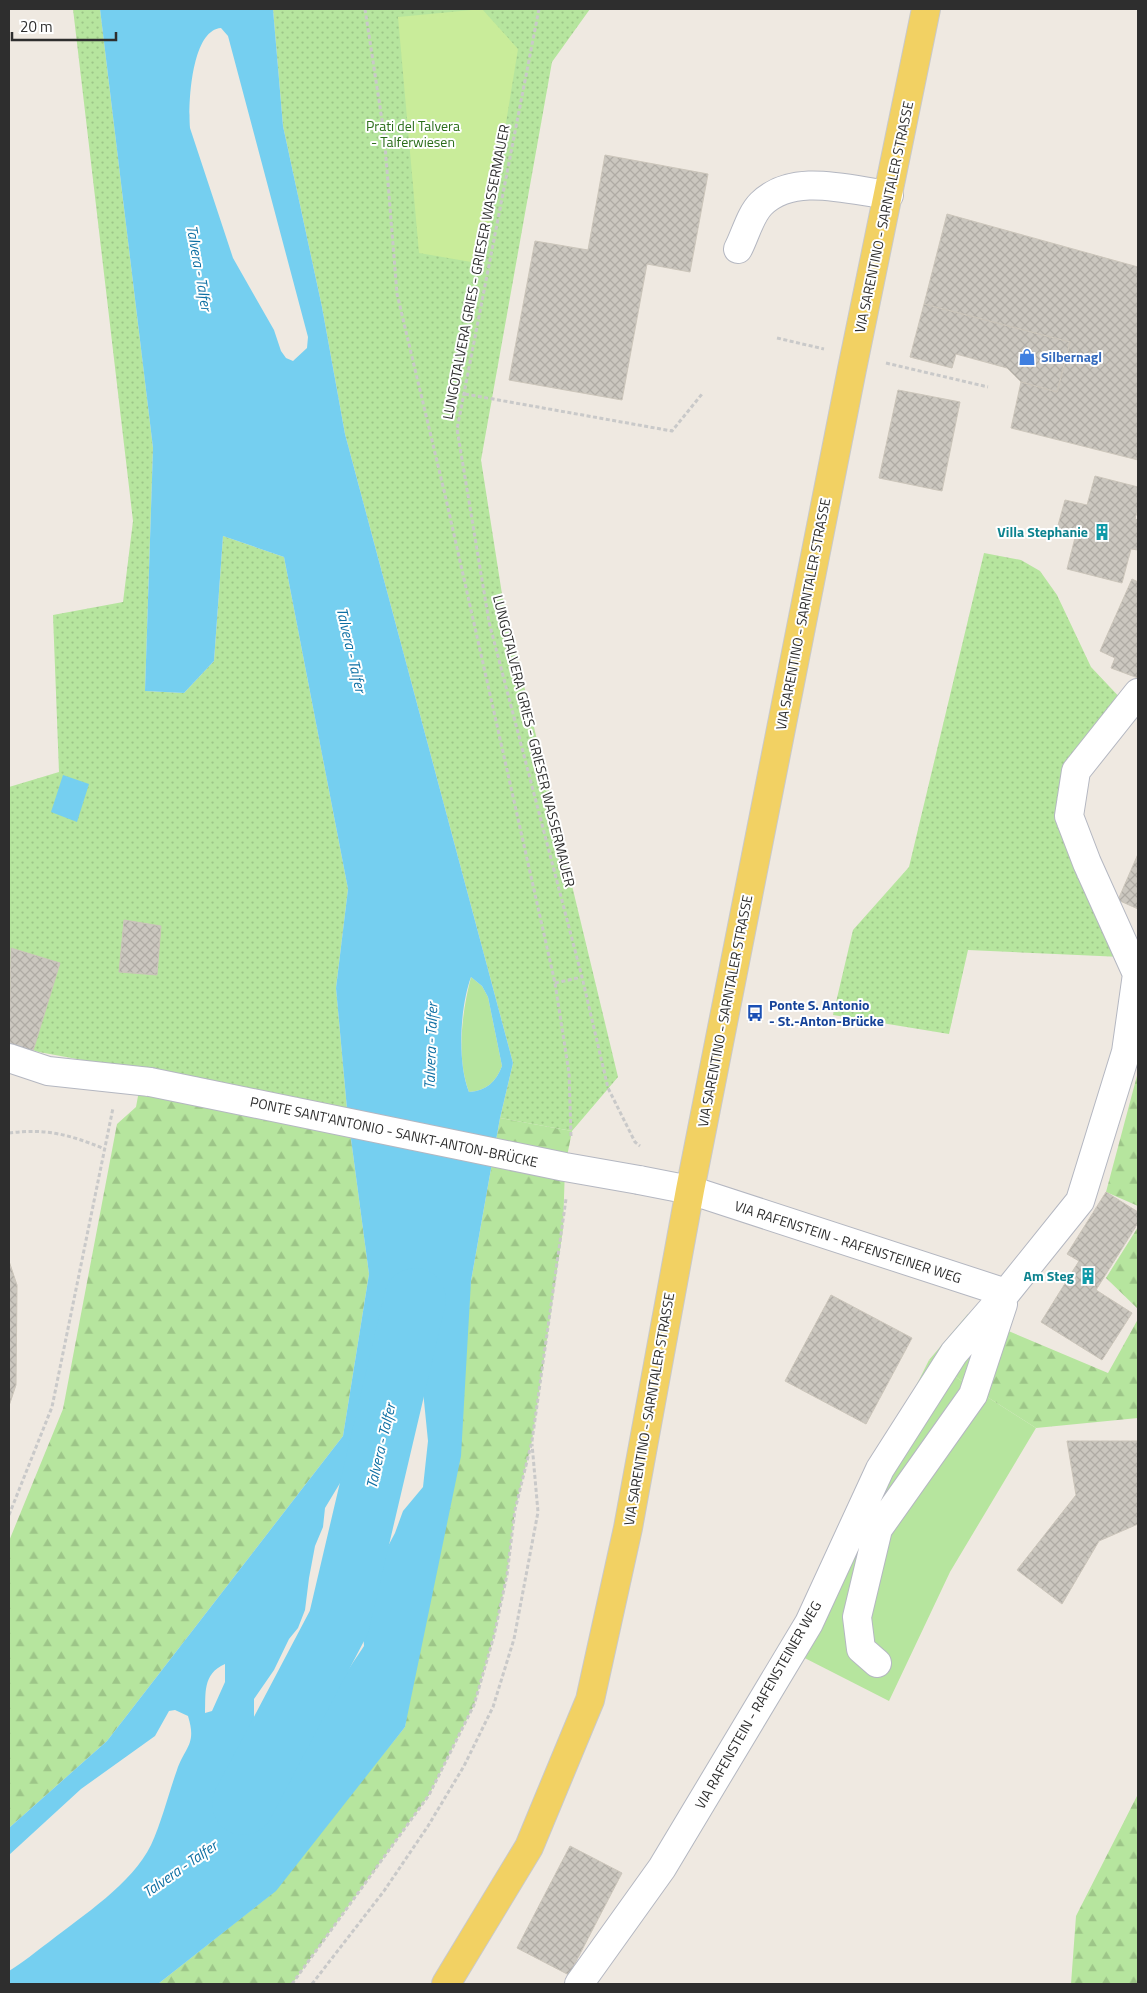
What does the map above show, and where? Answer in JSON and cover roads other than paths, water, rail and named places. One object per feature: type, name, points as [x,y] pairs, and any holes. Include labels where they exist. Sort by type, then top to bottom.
[{"type":"main road","name":"VIA SARENTINO - SARNTALER STRASSE","points":[[446,1984],[529,1847],[590,1700],[628,1528],[690,1190],[852,369],[926,9]]},
{"type":"street","points":[[738,249],[759,206],[778,190],[798,185],[889,195]]},
{"type":"street","name":"VIA RAFENSTEIN - RAFENSTEINER WEG","points":[[579,1984],[662,1868],[809,1623],[880,1469],[954,1353],[1006,1293],[1080,1201],[1126,1052],[1137,974],[1087,863],[1069,816],[1076,771],[1138,694]]},
{"type":"street","name":"PONTE SANT'ANTONIO - SANKT-ANTON-BRÜCKE","points":[[9,1058],[48,1071],[150,1082],[565,1167],[690,1190]]},
{"type":"street","name":"VIA RAFENSTEIN - RAFENSTEINER WEG","points":[[690,1190],[1006,1293]]},
{"type":"street","points":[[877,1664],[861,1648],[858,1617],[878,1529],[973,1395],[1006,1293]]},
{"type":"water","points":[[100,9],[273,9],[283,126],[322,307],[345,434],[513,1063],[500,1118],[471,1281],[461,1456],[405,1727],[276,1891],[158,1984],[9,1984],[9,1971],[91,1910],[119,1886],[143,1859],[155,1836],[180,1762],[191,1740],[188,1716],[175,1710],[169,1711],[155,1736],[81,1789],[9,1855],[9,1828],[107,1741],[343,1436],[369,1274],[347,1109],[336,988],[348,889],[284,557],[223,536],[214,661],[184,693],[145,691],[153,448]],"holes":[[[221,28],[228,36],[308,337],[307,348],[293,361],[286,358],[281,351],[274,330],[233,258],[190,128],[191,87],[197,55],[203,41],[211,32]],[[471,977],[482,986],[488,997],[502,1066],[497,1077],[490,1085],[480,1090],[469,1092],[465,1080],[461,1050],[462,1019]],[[412,1358],[415,1360],[423,1391],[428,1441],[423,1487],[403,1511],[395,1533],[368,1584],[363,1628],[364,1646],[333,1691],[304,1722],[290,1728],[259,1729],[254,1723],[254,1699],[274,1670],[289,1639],[298,1628],[305,1610],[315,1546],[323,1527],[325,1508],[381,1415],[404,1361]],[[225,1664],[225,1682],[212,1711],[205,1713],[207,1685],[212,1673]]]},
{"type":"water","points":[[63,775],[89,784],[77,822],[51,812]]},
{"type":"waterway","name":"Talvera - Talfer","points":[[243,1804],[339,1622],[415,1299]]},
{"type":"place","name":"Silbernagl","points":[[1027,357]]},
{"type":"place","name":"Villa Stephanie","points":[[1102,532]]},
{"type":"place","name":"Ponte S. Antonio - St.-Anton-Brücke","points":[[755,1013]]},
{"type":"place","name":"Am Steg","points":[[1088,1276]]},
{"type":"park label","name":"Prati del Talvera - Talferwiesen","points":[[413,134]]}]
